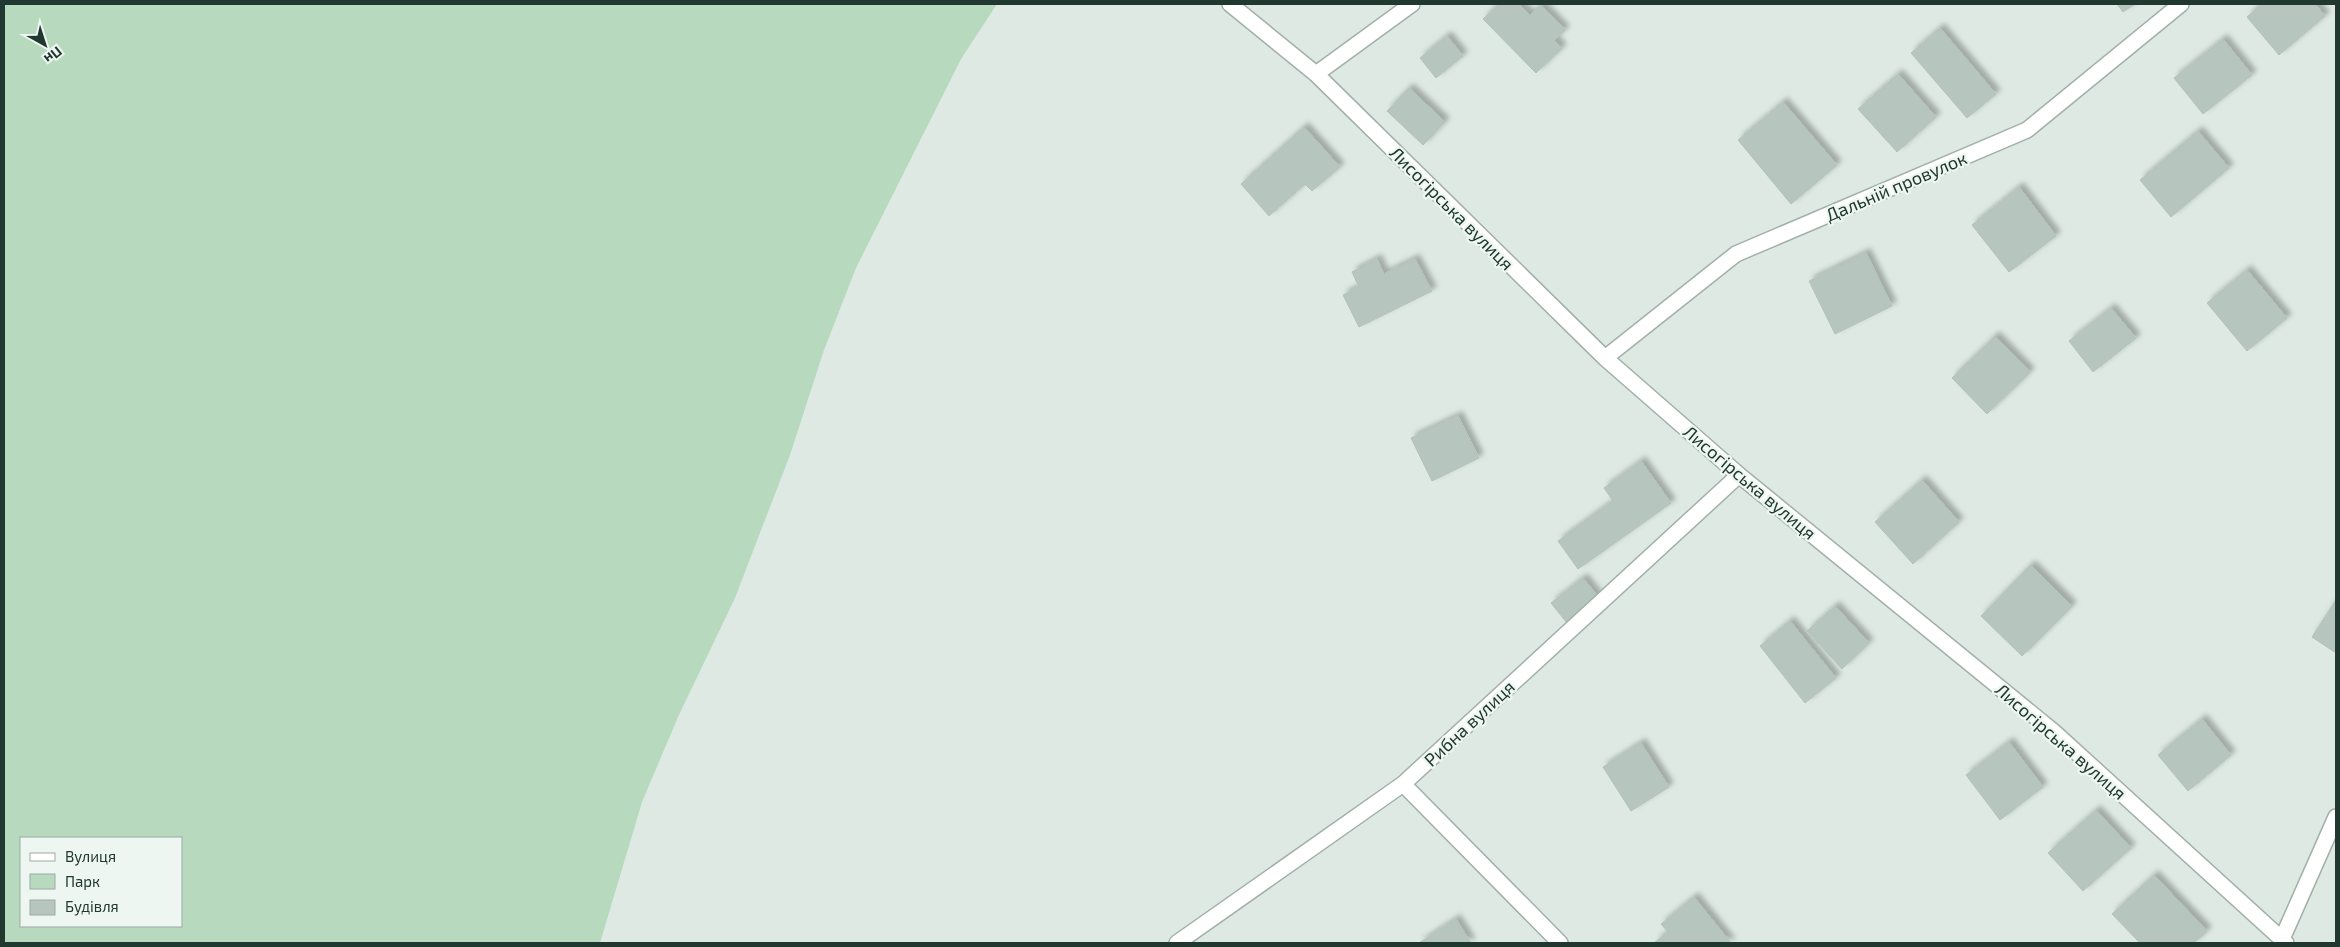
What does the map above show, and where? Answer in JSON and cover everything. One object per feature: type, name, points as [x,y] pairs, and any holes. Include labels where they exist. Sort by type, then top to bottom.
[{"type":"street","name":"Лисогірська вулиця","points":[[1230,4],[1316,74],[1605,358],[1739,475],[2054,732],[2284,941]]},
{"type":"street","points":[[1316,74],[1412,4]]},
{"type":"street","name":"Дальній провулок","points":[[1605,358],[1736,254],[2027,130],[2181,4]]},
{"type":"street","name":"Рибна вулиця","points":[[1177,943],[1403,784],[1739,475]]},
{"type":"street","points":[[1403,784],[1560,943]]},
{"type":"street","points":[[2284,941],[2336,817]]},
{"type":"green space","points":[[4,4],[997,4],[961,59],[856,268],[824,350],[790,455],[735,598],[678,717],[642,802],[600,943],[4,943]]},
{"type":"building","points":[[1499,4],[1519,4],[1530,15],[1541,5],[1565,30],[1554,40],[1562,48],[1536,73],[1483,19]]},
{"type":"building","points":[[2117,4],[2135,4],[2123,12]]},
{"type":"building","points":[[2262,4],[2315,4],[2325,16],[2279,55],[2247,17]]},
{"type":"building","points":[[1940,28],[1996,94],[1967,118],[1911,53]]},
{"type":"building","points":[[1447,36],[1463,56],[1436,78],[1420,58]]},
{"type":"building","points":[[2223,39],[2252,75],[2203,114],[2174,78]]},
{"type":"building","points":[[1898,74],[1936,117],[1897,152],[1858,109]]},
{"type":"building","points":[[1409,88],[1445,122],[1423,145],[1387,111]]},
{"type":"building","points":[[1783,102],[1837,165],[1791,204],[1738,140]]},
{"type":"building","points":[[1304,127],[1340,167],[1312,191],[1305,184],[1269,216],[1241,184]]},
{"type":"building","points":[[2198,131],[2229,168],[2171,217],[2140,180]]},
{"type":"building","points":[[2019,187],[2056,236],[2009,272],[1972,225]]},
{"type":"building","points":[[1866,253],[1892,306],[1835,334],[1809,281]]},
{"type":"building","points":[[1377,259],[1384,274],[1415,259],[1432,291],[1359,327],[1343,295],[1359,287],[1352,272]]},
{"type":"building","points":[[2247,270],[2287,318],[2247,351],[2207,303]]},
{"type":"building","points":[[2111,308],[2136,338],[2093,372],[2069,341]]},
{"type":"building","points":[[1995,336],[2030,372],[1987,414],[1952,378]]},
{"type":"building","points":[[1458,416],[1479,458],[1432,481],[1411,438]]},
{"type":"building","points":[[1641,461],[1671,503],[1578,569],[1558,541],[1613,501],[1604,488]]},
{"type":"building","points":[[1922,480],[1959,522],[1913,564],[1875,522]]},
{"type":"building","points":[[2031,565],[2072,606],[2022,656],[1981,616]]},
{"type":"building","points":[[1583,578],[1599,598],[1567,623],[1551,603]]},
{"type":"building","points":[[2336,600],[2336,653],[2312,637]]},
{"type":"building","points":[[1835,606],[1869,643],[1842,669],[1807,631]]},
{"type":"building","points":[[1790,621],[1836,678],[1805,703],[1760,646]]},
{"type":"building","points":[[2202,719],[2231,755],[2188,791],[2158,755]]},
{"type":"building","points":[[2009,742],[2043,787],[2000,820],[1966,775]]},
{"type":"building","points":[[1641,743],[1669,787],[1631,811],[1603,767]]},
{"type":"building","points":[[2096,810],[2131,848],[2083,891],[2048,853]]},
{"type":"building","points":[[2154,875],[2207,931],[2194,943],[2140,943],[2112,914]]},
{"type":"building","points":[[1694,897],[1731,943],[1654,943],[1668,932],[1661,924]]},
{"type":"building","points":[[1456,919],[1471,943],[1419,943]]}]
